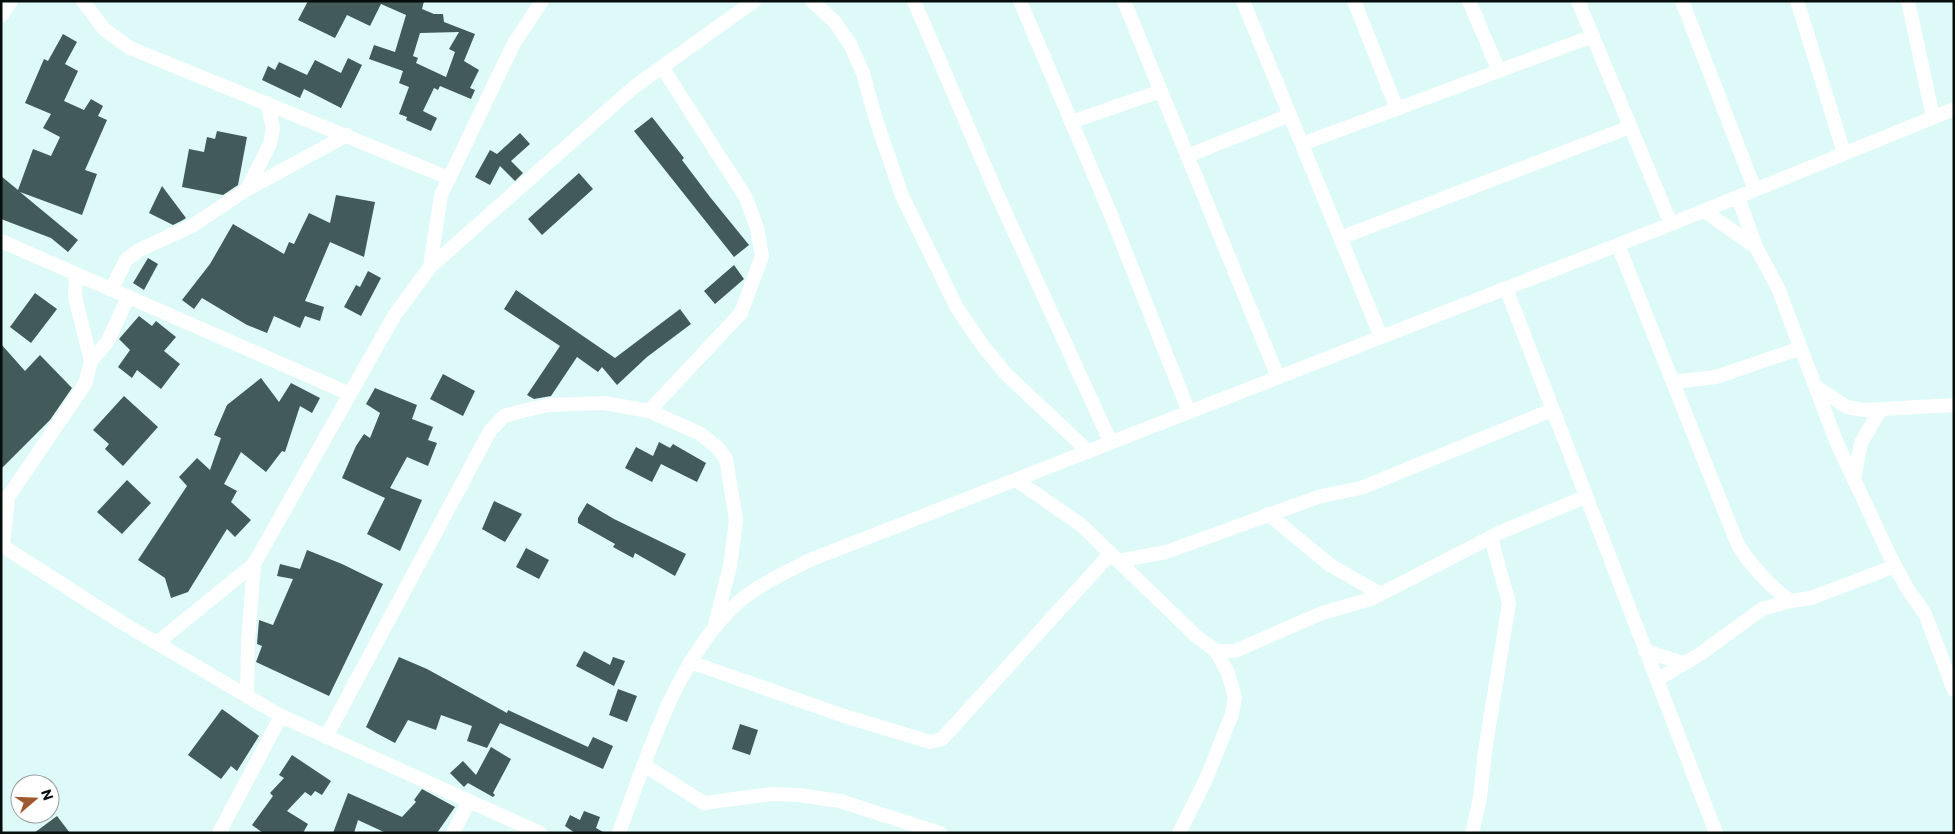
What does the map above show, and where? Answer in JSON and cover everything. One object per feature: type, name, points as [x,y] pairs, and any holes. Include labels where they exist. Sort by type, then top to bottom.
[{"type":"street","points":[[1,16],[11,1]]},
{"type":"street","points":[[83,1],[104,29],[130,48],[449,178]]},
{"type":"street","points":[[430,267],[442,195],[449,178],[513,45],[542,1]]},
{"type":"street","points":[[812,1],[835,22],[850,44],[863,73],[876,120],[902,196],[957,308],[983,346],[1006,374],[1089,452]]},
{"type":"street","points":[[914,1],[1000,201],[1111,443]]},
{"type":"street","points":[[1020,1],[1189,412]]},
{"type":"street","points":[[1124,1],[1278,377]]},
{"type":"street","points":[[1243,1],[1381,337]]},
{"type":"street","points":[[1354,1],[1397,109]]},
{"type":"street","points":[[1469,1],[1499,71]]},
{"type":"street","points":[[1578,1],[1671,224]]},
{"type":"street","points":[[1682,1],[1755,190]]},
{"type":"street","points":[[1797,1],[1844,153]]},
{"type":"street","points":[[1908,1],[1933,117]]},
{"type":"street","points":[[157,643],[254,564],[394,316],[430,267],[634,87],[745,3]]},
{"type":"street","points":[[1302,144],[1593,36]]},
{"type":"street","points":[[649,411],[741,313],[762,256],[757,228],[746,198],[662,67]]},
{"type":"street","points":[[1071,122],[1161,91]]},
{"type":"street","points":[[246,190],[270,144],[273,128],[267,103]]},
{"type":"street","points":[[619,833],[644,765],[690,662],[714,628],[733,607],[759,586],[810,560],[1618,245],[1954,109]]},
{"type":"street","points":[[1187,156],[1290,115]]},
{"type":"street","points":[[1340,238],[1630,127]]},
{"type":"street","points":[[111,290],[126,260],[139,250],[192,226],[246,190],[347,135]]},
{"type":"street","points":[[1738,197],[1756,247],[1778,288],[1815,386],[1854,479],[1895,566],[1925,614],[1954,690]]},
{"type":"street","points":[[1704,211],[1756,247]]},
{"type":"street","points":[[1,241],[350,394]]},
{"type":"street","points":[[1618,245],[1738,545],[1750,564],[1772,587],[1790,601]]},
{"type":"street","points":[[76,274],[75,297],[91,361]]},
{"type":"street","points":[[1506,288],[1716,833]]},
{"type":"street","points":[[128,297],[108,341],[91,361],[85,384],[5,500],[2,545],[157,643],[280,716],[540,833]]},
{"type":"street","points":[[1673,382],[1716,377],[1801,348]]},
{"type":"street","points":[[1815,386],[1847,407],[1880,410],[1954,404]]},
{"type":"street","points":[[326,737],[490,431],[504,416],[549,405],[604,403],[649,411],[699,433],[718,447],[726,459],[736,520],[730,566],[714,628]]},
{"type":"street","points":[[690,662],[844,716],[930,742],[942,739],[1115,557],[1166,552],[1321,496],[1361,488],[1552,410]]},
{"type":"street","points":[[1854,479],[1862,444],[1880,410]]},
{"type":"street","points":[[1016,480],[1080,524],[1196,636],[1216,650],[1228,673],[1235,697],[1232,714],[1207,777],[1179,833]]},
{"type":"street","points":[[1216,650],[1235,651],[1322,613],[1371,600],[1491,538],[1585,496]]},
{"type":"street","points":[[1268,514],[1330,565],[1381,594]]},
{"type":"street","points":[[1472,833],[1480,798],[1485,751],[1509,603],[1491,538]]},
{"type":"street","points":[[247,696],[248,640],[254,564]]},
{"type":"street","points":[[1657,680],[1685,663],[1762,609],[1790,601],[1811,598],[1895,566]]},
{"type":"street","points":[[1646,652],[1656,653],[1670,661],[1685,663]]},
{"type":"street","points":[[219,833],[280,716]]},
{"type":"street","points":[[644,765],[704,802],[772,794],[840,801],[939,833]]},
{"type":"street","points":[[453,833],[470,801]]},
{"type":"building","points":[[308,1],[424,1],[422,9],[434,14],[443,14],[444,22],[475,34],[464,61],[479,70],[470,88],[475,90],[471,99],[440,86],[438,90],[434,88],[423,111],[437,118],[431,131],[406,120],[407,117],[399,114],[409,87],[399,83],[403,71],[369,59],[374,45],[395,52],[406,15],[381,4],[370,26],[347,15],[335,38],[298,20]],"holes":[[[459,32],[449,49],[455,52],[446,77],[416,63],[418,58],[413,56],[420,33]]]},
{"type":"building","points":[[63,34],[77,42],[65,64],[78,71],[64,101],[84,110],[91,99],[103,106],[98,116],[107,120],[85,170],[97,174],[82,215],[20,192],[78,240],[68,252],[51,238],[1,219],[1,176],[18,190],[33,149],[51,156],[60,137],[43,128],[51,114],[25,103],[44,59],[48,61]]},
{"type":"building","points":[[348,58],[362,65],[341,108],[304,89],[300,98],[262,80],[268,66],[275,70],[279,62],[307,75],[315,60],[341,73]]},
{"type":"building","points":[[652,117],[684,158],[682,160],[710,197],[749,245],[734,257],[634,131]]},
{"type":"building","points":[[217,131],[247,137],[238,185],[223,195],[182,187],[189,149],[204,152],[207,137],[215,139]]},
{"type":"building","points":[[520,133],[530,144],[511,161],[523,173],[515,181],[500,166],[490,185],[475,177],[490,150],[497,154]]},
{"type":"building","points":[[579,173],[593,189],[542,235],[528,219]]},
{"type":"building","points":[[162,186],[186,218],[173,225],[149,213]]},
{"type":"building","points":[[336,195],[375,202],[364,257],[330,242],[305,301],[324,307],[320,321],[305,316],[300,328],[274,316],[267,333],[247,325],[202,298],[194,309],[182,300],[210,264],[233,224],[284,254],[289,242],[294,244],[309,213],[330,223]]},
{"type":"building","points":[[148,258],[158,264],[144,290],[133,283]]},
{"type":"building","points":[[734,265],[744,279],[715,304],[704,291]]},
{"type":"building","points":[[368,271],[381,278],[361,316],[344,307],[356,285],[360,287]]},
{"type":"building","points":[[516,290],[615,358],[680,309],[691,324],[647,357],[617,385],[602,367],[598,372],[577,357],[551,396],[534,399],[527,395],[560,346],[504,309]]},
{"type":"building","points":[[35,293],[57,309],[31,343],[10,327]]},
{"type":"building","points":[[139,316],[152,326],[156,321],[176,337],[164,351],[180,364],[161,389],[137,370],[132,378],[118,367],[130,350],[119,339]]},
{"type":"building","points":[[1,344],[25,371],[40,355],[72,388],[50,420],[1,469]]},
{"type":"building","points":[[443,374],[475,391],[463,416],[430,399]]},
{"type":"building","points":[[261,378],[279,402],[291,383],[320,398],[312,413],[300,406],[285,452],[282,451],[266,472],[241,452],[224,484],[237,491],[231,502],[251,520],[235,537],[227,529],[188,592],[171,598],[165,578],[138,560],[187,486],[179,477],[197,458],[210,470],[221,438],[214,435],[227,405]]},
{"type":"building","points":[[375,388],[417,405],[412,419],[433,427],[428,440],[437,443],[428,466],[407,457],[390,488],[422,500],[400,551],[367,534],[385,498],[342,478],[356,446],[364,434],[370,438],[380,413],[366,404]]},
{"type":"building","points":[[124,396],[158,427],[123,466],[105,449],[109,444],[93,430]]},
{"type":"building","points":[[659,442],[670,448],[673,444],[706,463],[697,482],[661,464],[652,482],[625,468],[636,447],[653,456]]},
{"type":"building","points":[[127,480],[151,503],[122,534],[97,512]]},
{"type":"building","points":[[494,501],[522,514],[505,542],[482,529]]},
{"type":"building","points":[[587,503],[614,519],[686,554],[675,576],[635,553],[633,558],[613,547],[615,544],[578,523],[578,518]]},
{"type":"building","points":[[526,548],[549,560],[539,579],[516,567]]},
{"type":"building","points":[[307,550],[342,564],[383,584],[329,696],[256,662],[262,646],[257,644],[259,620],[273,625],[293,579],[277,576],[280,564],[300,569]]},
{"type":"building","points":[[584,651],[610,665],[613,657],[625,661],[614,686],[576,666]]},
{"type":"building","points":[[399,657],[427,669],[507,713],[508,710],[588,747],[593,737],[613,746],[603,769],[500,723],[487,748],[467,741],[472,726],[441,715],[436,730],[408,720],[395,743],[376,733],[366,727]]},
{"type":"building","points":[[618,689],[637,696],[627,722],[609,715]]},
{"type":"building","points":[[222,709],[259,736],[237,771],[231,766],[221,779],[188,755]]},
{"type":"building","points":[[740,724],[758,730],[750,755],[732,749]]},
{"type":"building","points":[[491,747],[511,759],[493,793],[495,795],[493,797],[468,783],[464,787],[450,773],[463,761],[476,775]]},
{"type":"building","points":[[292,755],[331,781],[322,795],[315,791],[311,796],[305,792],[287,811],[308,824],[303,833],[263,833],[252,825],[273,796],[270,793],[284,778],[279,775]]},
{"type":"building","points":[[422,789],[455,807],[437,833],[386,833],[358,820],[354,833],[333,833],[348,793],[402,817],[416,802],[414,800]]},
{"type":"building","points":[[584,811],[600,817],[596,828],[605,833],[575,833],[565,826],[570,815],[580,820]]},
{"type":"building","points":[[60,820],[70,833],[34,833],[46,824],[60,824]]}]
